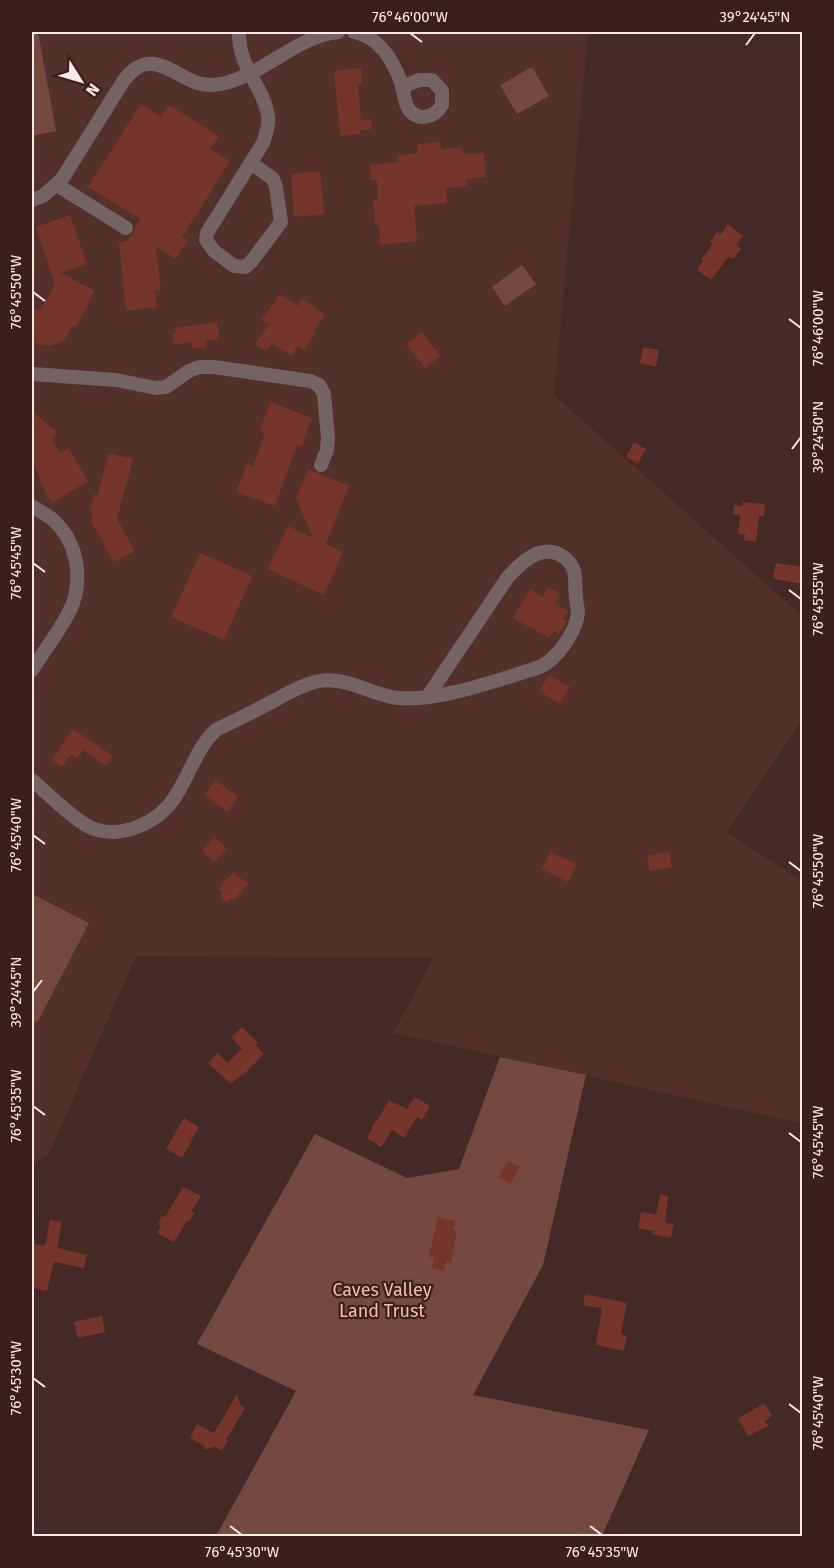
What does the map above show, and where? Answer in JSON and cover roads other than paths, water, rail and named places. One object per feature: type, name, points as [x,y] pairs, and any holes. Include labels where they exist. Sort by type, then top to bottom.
[{"type":"street","points":[[239,32],[240,48],[264,103],[268,117],[267,130],[263,143],[207,233],[206,240],[214,251],[240,268],[251,262],[281,222],[273,179],[251,163]]},
{"type":"street","points":[[32,200],[43,196],[57,185],[124,80],[137,68],[146,64],[163,66],[192,81],[211,85],[229,82],[319,36],[338,32]]},
{"type":"street","points":[[354,32],[378,44],[385,52],[395,67],[402,87]]},
{"type":"street","points":[[57,185],[126,228]]},
{"type":"street","points":[[32,374],[116,380],[156,388],[166,387],[199,367],[213,367],[310,381],[319,385],[324,394],[328,438],[327,450],[321,465]]},
{"type":"street","points":[[32,506],[51,519],[64,533],[72,545],[78,573],[73,604],[32,670]]},
{"type":"street","points":[[32,780],[81,821],[94,828],[114,831],[129,829],[160,815],[174,799],[207,739],[216,730],[301,687],[319,681],[333,681],[400,698],[428,696],[466,690],[551,662],[574,627],[578,612],[574,570],[569,562],[555,553],[546,552],[527,559],[518,567],[508,577],[428,696]]},
{"type":"park label","name":"Caves Valley Land Trust","points":[[382,1300]]}]
